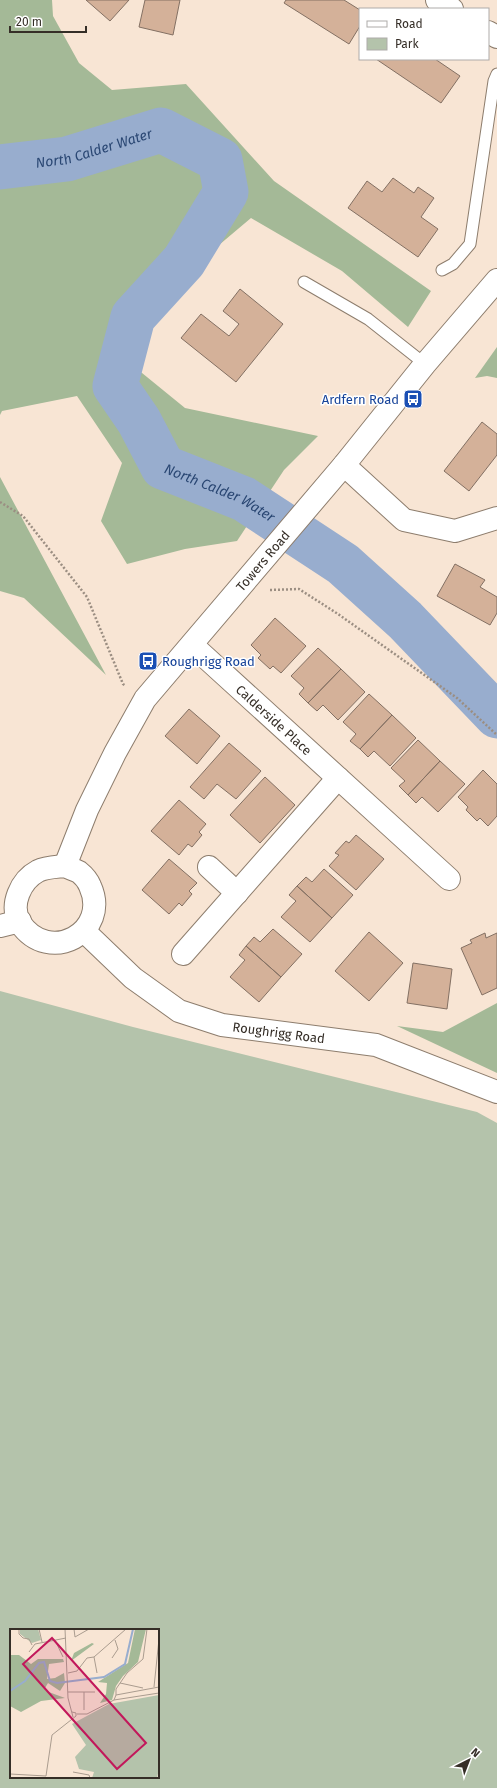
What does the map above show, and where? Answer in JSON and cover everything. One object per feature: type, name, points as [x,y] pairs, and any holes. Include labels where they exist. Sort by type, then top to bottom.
[{"type":"street","points":[[437,0],[450,8]]},
{"type":"street","name":"Towers Road","points":[[65,866],[91,803],[115,753],[145,699],[344,465],[425,364],[497,280]]},
{"type":"street","points":[[344,465],[404,520],[455,531],[497,518]]},
{"type":"street","name":"Calderside Place","points":[[192,645],[449,879]]},
{"type":"street","points":[[183,954],[338,778]]},
{"type":"street","points":[[65,866],[79,872],[88,881],[93,894],[94,910],[89,923],[84,930],[73,939],[62,943],[48,943],[41,941],[10,924],[16,912],[17,897],[22,885],[32,875],[40,870],[65,866]]},
{"type":"street","points":[[209,868],[237,893]]},
{"type":"street","name":"Roughrigg Road","points":[[84,930],[133,978],[179,1011],[222,1025],[376,1045],[497,1092]]},
{"type":"lane","points":[[442,270],[454,264],[470,244],[494,81],[497,74]]},
{"type":"lane","points":[[304,282],[368,319],[425,364]]},
{"type":"path","points":[[0,502],[23,516],[87,597],[123,684],[145,699]]},
{"type":"path","points":[[266,590],[298,589],[334,612],[457,698],[497,735]]},
{"type":"green space","points":[[0,0],[52,0],[53,16],[79,63],[112,90],[186,84],[274,181],[431,291],[408,327],[342,271],[251,218],[104,342],[185,408],[318,436],[284,470],[237,541],[185,549],[127,564],[101,521],[122,463],[77,396],[2,411],[0,415]]},
{"type":"green space","points":[[497,347],[497,378],[487,376],[475,378]]},
{"type":"green space","points":[[0,477],[106,675],[24,598],[0,591]]},
{"type":"green space","points":[[0,991],[133,1027],[477,1112],[497,1123],[497,1788],[0,1788]]},
{"type":"green space","points":[[497,1003],[497,1073],[397,1026],[443,1032]]},
{"type":"building","points":[[86,0],[129,0],[110,21]]},
{"type":"building","points":[[145,0],[180,0],[173,35],[139,27]]},
{"type":"building","points":[[286,0],[344,0],[359,9],[359,28],[349,44],[284,3]]},
{"type":"building","points":[[377,60],[436,60],[460,76],[441,103]]},
{"type":"building","points":[[393,178],[414,193],[418,187],[434,198],[421,217],[438,229],[418,257],[348,208],[367,181],[382,192]]},
{"type":"building","points":[[240,289],[283,324],[236,382],[181,338],[201,314],[229,336],[239,324],[223,311]]},
{"type":"building","points":[[482,422],[497,434],[497,455],[469,491],[444,471]]},
{"type":"building","points":[[455,564],[485,580],[480,587],[497,597],[497,613],[490,625],[437,596]]},
{"type":"building","points":[[275,618],[306,646],[281,673],[273,666],[270,669],[258,658],[261,655],[251,645]]},
{"type":"building","points":[[318,648],[341,669],[308,703],[299,694],[304,688],[291,676]]},
{"type":"building","points":[[341,669],[365,692],[338,720],[323,705],[317,711],[308,703]]},
{"type":"building","points":[[369,694],[392,715],[360,749],[350,741],[356,734],[343,722]]},
{"type":"building","points":[[189,709],[220,736],[197,764],[165,736]]},
{"type":"building","points":[[392,715],[416,738],[390,766],[374,751],[368,757],[360,749]]},
{"type":"building","points":[[418,740],[440,761],[408,795],[399,786],[405,781],[391,768]]},
{"type":"building","points":[[229,743],[261,771],[236,799],[217,784],[204,799],[190,787]]},
{"type":"building","points":[[440,761],[465,784],[438,812],[422,797],[416,803],[408,795]]},
{"type":"building","points":[[483,770],[497,784],[497,816],[488,826],[480,818],[477,821],[466,810],[468,807],[458,797]]},
{"type":"building","points":[[265,777],[295,805],[260,843],[230,815]]},
{"type":"building","points":[[179,800],[206,824],[199,832],[202,835],[192,847],[188,844],[179,855],[151,831]]},
{"type":"building","points":[[356,835],[384,859],[356,890],[329,866],[339,855],[335,853],[346,841],[349,843]]},
{"type":"building","points":[[169,859],[197,883],[189,891],[192,894],[182,906],[179,903],[169,914],[142,890]]},
{"type":"building","points":[[324,869],[353,895],[332,918],[297,886],[306,877],[312,882]]},
{"type":"building","points":[[297,886],[332,918],[310,942],[281,917],[296,901],[289,895]]},
{"type":"building","points":[[273,929],[302,954],[281,977],[246,946],[254,937],[260,942]]},
{"type":"building","points":[[369,932],[403,963],[369,1001],[335,971]]},
{"type":"building","points":[[485,933],[486,938],[497,933],[497,988],[482,995],[461,948],[472,943],[470,940]]},
{"type":"building","points":[[246,946],[281,977],[259,1002],[230,977],[245,960],[239,955]]},
{"type":"building","points":[[413,963],[452,969],[447,1009],[407,1003]]},
{"type":"waterway","name":"North Calder Water","points":[[0,167],[67,159],[161,130],[220,160],[226,192],[184,261],[133,317],[115,386],[139,421],[163,467],[244,499],[343,564],[405,620],[497,716]]},
{"type":"place","name":"Ardfern Road","points":[[413,399]]},
{"type":"place","name":"Roughrigg Road","points":[[148,661]]}]
